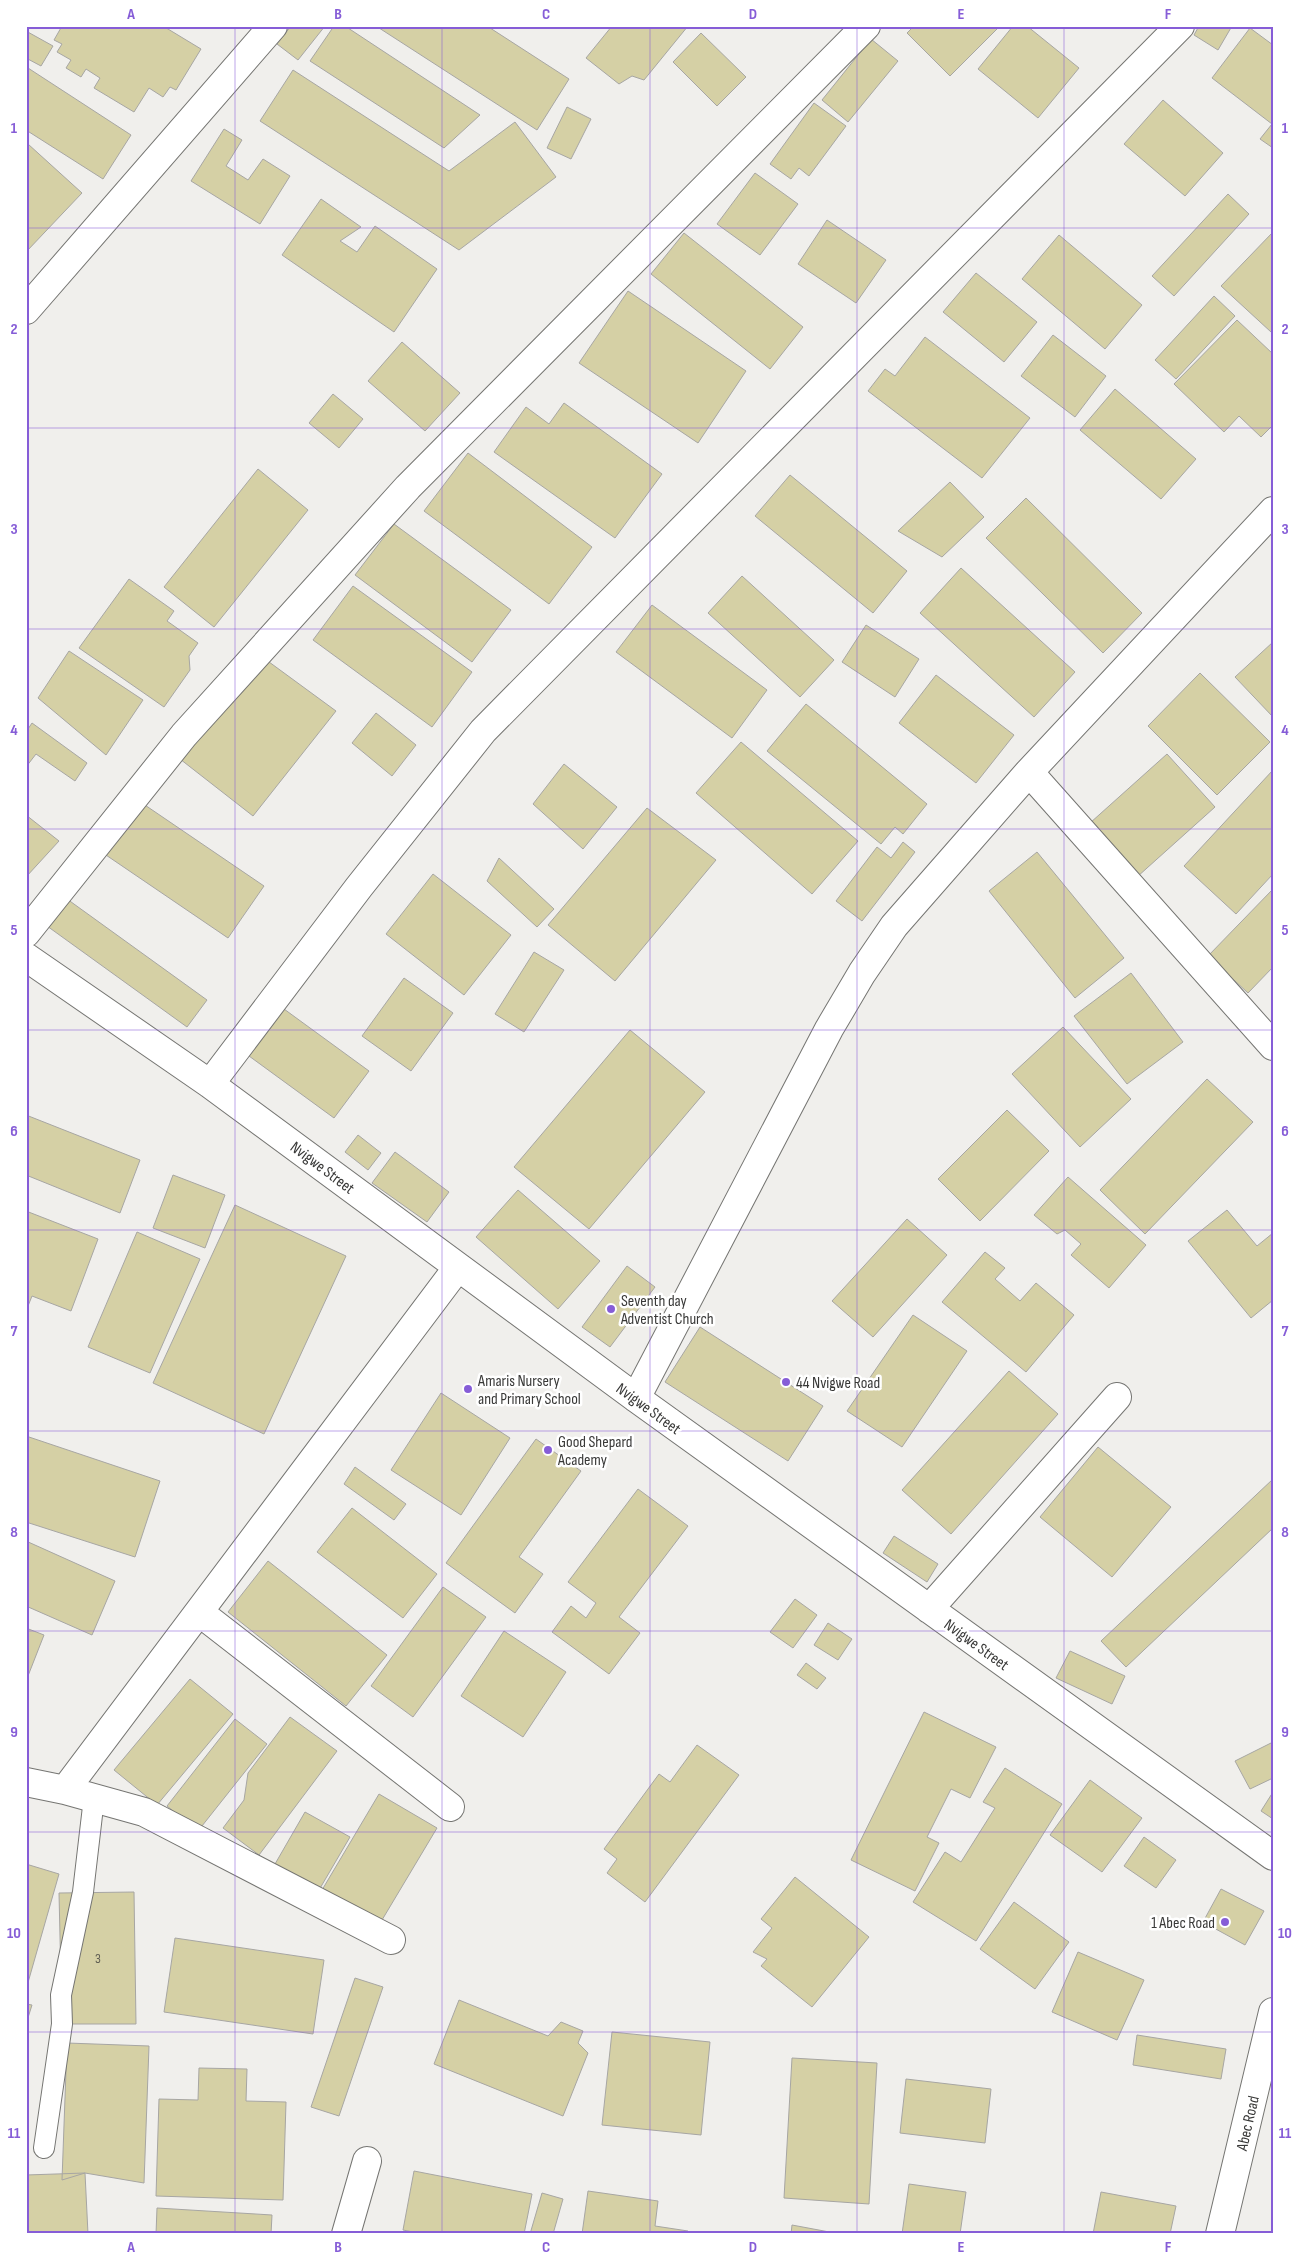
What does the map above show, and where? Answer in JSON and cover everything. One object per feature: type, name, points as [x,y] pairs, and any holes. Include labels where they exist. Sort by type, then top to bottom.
[{"type":"street","points":[[26,310],[273,26]]},
{"type":"street","points":[[26,933],[184,735],[408,487],[866,26]]},
{"type":"street","points":[[210,1084],[359,887],[483,731],[1180,26]]},
{"type":"street","points":[[636,1398],[830,1029],[862,973],[894,926],[1029,772],[1273,511]]},
{"type":"street","points":[[1029,772],[1273,1046]]},
{"type":"street","name":"Nvigwe Street","points":[[26,957],[210,1084],[636,1398],[1273,1856]]},
{"type":"street","points":[[65,1790],[458,1267]]},
{"type":"street","points":[[929,1609],[1117,1398]]},
{"type":"street","points":[[198,1612],[450,1807]]},
{"type":"street","points":[[26,1782],[65,1790],[144,1812],[391,1940]]},
{"type":"street","name":"Abec Road","points":[[1220,2234],[1273,2012]]},
{"type":"street","points":[[346,2234],[367,2161]]},
{"type":"lane","points":[[44,2148],[62,2024],[61,1995],[83,1892],[94,1798]]},
{"type":"building","points":[[62,26],[163,26],[201,49],[176,90],[170,87],[163,97],[149,88],[134,112],[94,88],[100,78],[86,69],[81,77],[66,68],[71,60],[57,52],[62,44],[54,40]]},
{"type":"building","points":[[291,26],[325,26],[298,60],[277,44]]},
{"type":"building","points":[[334,26],[345,26],[480,115],[444,148],[310,61]]},
{"type":"building","points":[[376,26],[487,26],[569,79],[537,130]]},
{"type":"building","points":[[612,26],[688,26],[644,80],[632,76],[619,84],[586,58]]},
{"type":"building","points":[[914,26],[1000,26],[950,76],[907,33]]},
{"type":"building","points":[[1013,26],[1027,26],[1079,68],[1038,118],[978,69]]},
{"type":"building","points":[[1199,26],[1232,26],[1218,50],[1194,35]]},
{"type":"building","points":[[1250,28],[1273,45],[1273,148],[1260,139],[1272,124],[1212,78]]},
{"type":"building","points":[[26,31],[53,46],[41,66],[26,58]]},
{"type":"building","points":[[701,33],[746,77],[717,106],[673,62]]},
{"type":"building","points":[[871,39],[898,61],[848,122],[822,100]]},
{"type":"building","points":[[28,68],[131,135],[103,179],[26,130],[26,70]]},
{"type":"building","points":[[293,70],[449,171],[515,122],[556,177],[459,250],[260,121]]},
{"type":"building","points":[[1163,100],[1223,153],[1185,196],[1124,144]]},
{"type":"building","points":[[814,103],[846,126],[809,176],[799,168],[791,179],[770,164]]},
{"type":"building","points":[[567,107],[591,119],[571,159],[547,148]]},
{"type":"building","points":[[224,129],[242,140],[226,166],[248,180],[263,159],[290,176],[260,224],[191,181]]},
{"type":"building","points":[[28,144],[82,193],[26,252],[26,147]]},
{"type":"building","points":[[755,173],[798,204],[760,255],[717,224]]},
{"type":"building","points":[[1228,194],[1249,214],[1174,296],[1152,276]]},
{"type":"building","points":[[321,199],[361,227],[340,241],[357,252],[375,226],[437,269],[394,332],[282,255]]},
{"type":"building","points":[[827,220],[886,260],[856,303],[798,264]]},
{"type":"building","points":[[1273,232],[1273,330],[1271,332],[1221,286]]},
{"type":"building","points":[[684,233],[803,327],[770,369],[651,274]]},
{"type":"building","points":[[1059,235],[1142,305],[1105,349],[1022,279]]},
{"type":"building","points":[[976,273],[1037,322],[1004,362],[943,312]]},
{"type":"building","points":[[628,291],[746,371],[698,443],[579,363]]},
{"type":"building","points":[[1214,296],[1235,316],[1176,379],[1155,360]]},
{"type":"building","points":[[1237,320],[1273,354],[1273,425],[1261,437],[1239,416],[1224,432],[1174,384]]},
{"type":"building","points":[[1053,335],[1106,376],[1075,417],[1021,376]]},
{"type":"building","points":[[925,337],[1030,418],[982,478],[868,391],[885,369],[895,376]]},
{"type":"building","points":[[402,342],[460,393],[425,431],[368,381]]},
{"type":"building","points":[[1115,389],[1196,459],[1161,499],[1080,430]]},
{"type":"building","points":[[333,394],[363,419],[339,448],[309,423]]},
{"type":"building","points":[[564,403],[662,474],[615,538],[494,452],[526,407],[549,424]]},
{"type":"building","points":[[468,453],[592,547],[549,604],[424,511]]},
{"type":"building","points":[[258,469],[308,510],[214,627],[164,587]]},
{"type":"building","points":[[790,475],[907,571],[873,613],[755,516]]},
{"type":"building","points":[[950,482],[984,517],[942,557],[898,531]]},
{"type":"building","points":[[1026,498],[1142,613],[1103,653],[986,538]]},
{"type":"building","points":[[394,524],[511,610],[472,662],[355,575]]},
{"type":"building","points":[[961,568],[1075,672],[1034,717],[920,613]]},
{"type":"building","points":[[742,576],[834,660],[800,697],[708,613]]},
{"type":"building","points":[[129,579],[174,611],[167,621],[198,643],[189,656],[190,670],[164,707],[79,648]]},
{"type":"building","points":[[353,586],[472,672],[432,727],[313,640]]},
{"type":"building","points":[[652,605],[767,690],[732,738],[616,652]]},
{"type":"building","points":[[866,625],[919,659],[895,697],[842,662]]},
{"type":"building","points":[[1273,642],[1273,717],[1235,677]]},
{"type":"building","points":[[69,651],[143,700],[106,755],[38,698]]},
{"type":"building","points":[[265,659],[336,711],[253,816],[180,759]]},
{"type":"building","points":[[1200,673],[1270,742],[1217,795],[1148,726]]},
{"type":"building","points":[[936,675],[1014,735],[976,783],[899,723]]},
{"type":"building","points":[[806,704],[927,804],[903,834],[895,827],[881,844],[767,751]]},
{"type":"building","points":[[376,713],[416,745],[392,776],[352,743]]},
{"type":"building","points":[[32,723],[87,763],[75,781],[36,754],[26,767],[26,732]]},
{"type":"building","points":[[741,742],[858,841],[812,894],[696,793]]},
{"type":"building","points":[[1167,754],[1215,807],[1137,877],[1090,823]]},
{"type":"building","points":[[564,764],[617,807],[583,849],[533,804]]},
{"type":"building","points":[[1273,770],[1273,874],[1236,914],[1184,866]]},
{"type":"building","points":[[139,801],[264,886],[228,938],[103,853]]},
{"type":"building","points":[[647,808],[716,860],[615,981],[548,925]]},
{"type":"building","points":[[26,815],[59,841],[26,877]]},
{"type":"building","points":[[903,842],[915,852],[862,921],[836,901],[877,847],[891,858]]},
{"type":"building","points":[[1037,852],[1124,958],[1075,998],[989,891]]},
{"type":"building","points":[[499,858],[554,909],[537,927],[487,881]]},
{"type":"building","points":[[433,874],[511,935],[464,995],[386,934]]},
{"type":"building","points":[[1273,889],[1273,967],[1248,993],[1208,956]]},
{"type":"building","points":[[67,899],[207,1000],[187,1027],[47,926]]},
{"type":"building","points":[[534,952],[564,970],[524,1032],[495,1014]]},
{"type":"building","points":[[1131,973],[1183,1042],[1127,1084],[1074,1016]]},
{"type":"building","points":[[404,978],[453,1013],[411,1071],[362,1036]]},
{"type":"building","points":[[284,1009],[369,1071],[334,1118],[249,1056]]},
{"type":"building","points":[[1063,1027],[1131,1099],[1080,1147],[1012,1074]]},
{"type":"building","points":[[630,1030],[705,1092],[589,1229],[514,1167]]},
{"type":"building","points":[[1207,1079],[1253,1122],[1145,1234],[1100,1190]]},
{"type":"building","points":[[1007,1110],[1049,1151],[980,1221],[938,1179]]},
{"type":"building","points":[[26,1115],[140,1160],[120,1213],[26,1175]]},
{"type":"building","points":[[358,1135],[381,1153],[368,1170],[345,1152]]},
{"type":"building","points":[[395,1152],[449,1192],[427,1222],[372,1183]]},
{"type":"building","points":[[173,1175],[225,1195],[205,1248],[153,1228]]},
{"type":"building","points":[[1068,1177],[1146,1245],[1109,1288],[1071,1255],[1081,1244],[1065,1230],[1057,1234],[1034,1215]]},
{"type":"building","points":[[518,1190],[600,1261],[558,1309],[476,1237]]},
{"type":"building","points":[[235,1205],[346,1256],[264,1434],[153,1383]]},
{"type":"building","points":[[1227,1210],[1257,1246],[1273,1233],[1273,1300],[1251,1318],[1188,1241]]},
{"type":"building","points":[[26,1211],[98,1239],[71,1311],[32,1296],[26,1311]]},
{"type":"building","points":[[907,1219],[947,1255],[873,1337],[832,1301]]},
{"type":"building","points":[[137,1232],[200,1259],[150,1373],[88,1347]]},
{"type":"building","points":[[985,1252],[1005,1268],[995,1279],[1020,1301],[1036,1283],[1074,1315],[1026,1372],[942,1302]]},
{"type":"building","points":[[627,1266],[655,1287],[610,1347],[582,1327]]},
{"type":"building","points":[[913,1315],[967,1351],[902,1447],[847,1411]]},
{"type":"building","points":[[700,1327],[823,1406],[788,1461],[665,1382]]},
{"type":"building","points":[[1009,1371],[1058,1414],[951,1534],[902,1490]]},
{"type":"building","points":[[441,1393],[510,1438],[461,1515],[391,1470]]},
{"type":"building","points":[[26,1436],[160,1481],[135,1557],[26,1522]]},
{"type":"building","points":[[536,1439],[581,1471],[519,1557],[543,1574],[515,1613],[446,1563]]},
{"type":"building","points":[[1098,1447],[1171,1507],[1112,1577],[1040,1517]]},
{"type":"building","points":[[355,1467],[406,1504],[394,1520],[344,1484]]},
{"type":"building","points":[[1273,1479],[1273,1528],[1126,1667],[1101,1641]]},
{"type":"building","points":[[638,1489],[688,1526],[619,1617],[640,1633],[609,1674],[552,1632],[571,1606],[586,1618],[596,1603],[568,1582]]},
{"type":"building","points":[[352,1508],[437,1574],[403,1618],[317,1552]]},
{"type":"building","points":[[894,1536],[938,1564],[927,1582],[883,1553]]},
{"type":"building","points":[[26,1541],[115,1581],[92,1635],[26,1606]]},
{"type":"building","points":[[268,1561],[387,1655],[346,1706],[228,1612]]},
{"type":"building","points":[[443,1587],[486,1617],[413,1717],[371,1686]]},
{"type":"building","points":[[795,1599],[817,1615],[793,1648],[770,1632]]},
{"type":"building","points":[[828,1623],[852,1639],[838,1660],[814,1645]]},
{"type":"building","points":[[26,1628],[44,1635],[26,1681]]},
{"type":"building","points":[[504,1631],[566,1672],[523,1737],[461,1696]]},
{"type":"building","points":[[1070,1651],[1125,1676],[1112,1704],[1056,1678]]},
{"type":"building","points":[[806,1663],[826,1678],[817,1689],[797,1675]]},
{"type":"building","points":[[190,1679],[233,1714],[157,1805],[114,1770]]},
{"type":"building","points":[[924,1712],[996,1747],[970,1798],[951,1789],[927,1837],[939,1843],[915,1891],[851,1860]]},
{"type":"building","points":[[290,1717],[337,1751],[259,1855],[223,1828],[244,1800],[248,1773]]},
{"type":"building","points":[[235,1719],[267,1744],[198,1831],[167,1806]]},
{"type":"building","points":[[1273,1742],[1273,1778],[1250,1789],[1235,1761]]},
{"type":"building","points":[[697,1745],[739,1775],[645,1902],[607,1873],[617,1859],[604,1849],[659,1774],[670,1782]]},
{"type":"building","points":[[1005,1768],[1062,1804],[976,1941],[913,1902],[945,1852],[961,1862],[995,1808],[983,1802]]},
{"type":"building","points":[[1090,1780],[1142,1818],[1102,1872],[1050,1835]]},
{"type":"building","points":[[1273,1792],[1273,1819],[1261,1811]]},
{"type":"building","points":[[379,1794],[437,1828],[379,1925],[322,1890]]},
{"type":"building","points":[[305,1812],[350,1837],[319,1890],[275,1864]]},
{"type":"building","points":[[1144,1837],[1176,1860],[1156,1888],[1124,1866]]},
{"type":"building","points":[[26,1864],[59,1874],[27,1986],[26,1986]]},
{"type":"building","points":[[795,1877],[869,1937],[812,2007],[761,1966],[767,1959],[753,1952],[772,1928],[761,1919]]},
{"type":"building","points":[[1221,1889],[1264,1911],[1245,1945],[1203,1922]]},
{"type":"building","points":[[134,1892],[136,2024],[62,2024],[59,1893]]},
{"type":"building","points":[[1014,1902],[1069,1942],[1035,1989],[980,1949]]},
{"type":"building","points":[[175,1938],[324,1960],[313,2034],[164,2012]]},
{"type":"building","points":[[1078,1952],[1144,1980],[1117,2040],[1052,2012]]},
{"type":"building","points":[[355,1978],[383,1987],[339,2116],[311,2107]]},
{"type":"building","points":[[459,2000],[548,2036],[561,2022],[583,2031],[578,2043],[588,2053],[563,2116],[434,2064]]},
{"type":"building","points":[[26,2004],[32,2005],[26,2024]]},
{"type":"building","points":[[612,2032],[710,2042],[701,2135],[602,2125]]},
{"type":"building","points":[[1137,2035],[1226,2049],[1221,2079],[1133,2065]]},
{"type":"building","points":[[67,2043],[149,2046],[144,2183],[85,2173],[62,2180]]},
{"type":"building","points":[[792,2058],[877,2063],[869,2204],[784,2198]]},
{"type":"building","points":[[199,2068],[247,2069],[246,2101],[286,2102],[283,2200],[156,2196],[159,2099],[198,2100]]},
{"type":"building","points":[[906,2079],[991,2089],[985,2143],[900,2133]]},
{"type":"building","points":[[414,2171],[532,2194],[524,2234],[423,2234],[403,2230]]},
{"type":"building","points":[[85,2173],[88,2234],[26,2234],[26,2175]]},
{"type":"building","points":[[909,2184],[966,2192],[960,2234],[902,2234]]},
{"type":"building","points":[[588,2191],[658,2201],[655,2226],[688,2231],[688,2234],[582,2234]]},
{"type":"building","points":[[1101,2192],[1176,2206],[1170,2234],[1093,2234]]},
{"type":"building","points":[[542,2193],[563,2199],[553,2234],[530,2234]]},
{"type":"building","points":[[157,2208],[272,2215],[271,2234],[156,2234]]},
{"type":"building","points":[[792,2225],[840,2234],[791,2234]]},
{"type":"place","name":"Seventh day Adventist Church","points":[[611,1309]]},
{"type":"place","name":"44 Nvigwe Road","points":[[786,1382]]},
{"type":"place","name":"Amaris Nursery and Primary School","points":[[468,1389]]},
{"type":"place","name":"Good Shepard Academy","points":[[548,1450]]},
{"type":"place","name":"1 Abec Road","points":[[1225,1922]]}]
